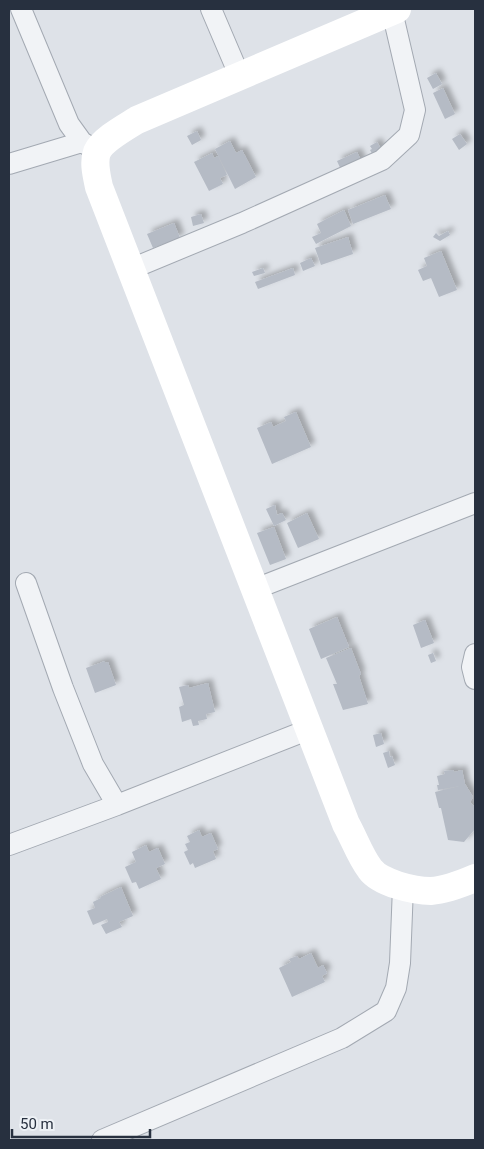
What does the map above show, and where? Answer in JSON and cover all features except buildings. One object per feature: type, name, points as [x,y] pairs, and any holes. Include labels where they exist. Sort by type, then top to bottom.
[{"type":"street","points":[[21,9],[69,124],[90,146],[95,163],[98,188],[256,589],[346,824],[370,870],[386,881],[403,887],[430,891],[457,886],[475,878]]},
{"type":"street","points":[[211,9],[240,77]]},
{"type":"street","points":[[9,164],[90,146],[115,134],[137,120],[395,10],[415,110],[409,135],[382,160],[242,223],[130,269]]},
{"type":"street","points":[[256,589],[475,503]]},
{"type":"street","points":[[26,583],[63,688],[94,764],[117,805]]},
{"type":"street","points":[[475,654],[472,667],[475,680]]},
{"type":"street","points":[[9,845],[117,805],[310,729]]},
{"type":"street","points":[[102,1140],[342,1038],[386,1011],[396,988],[400,962],[403,887]]}]
